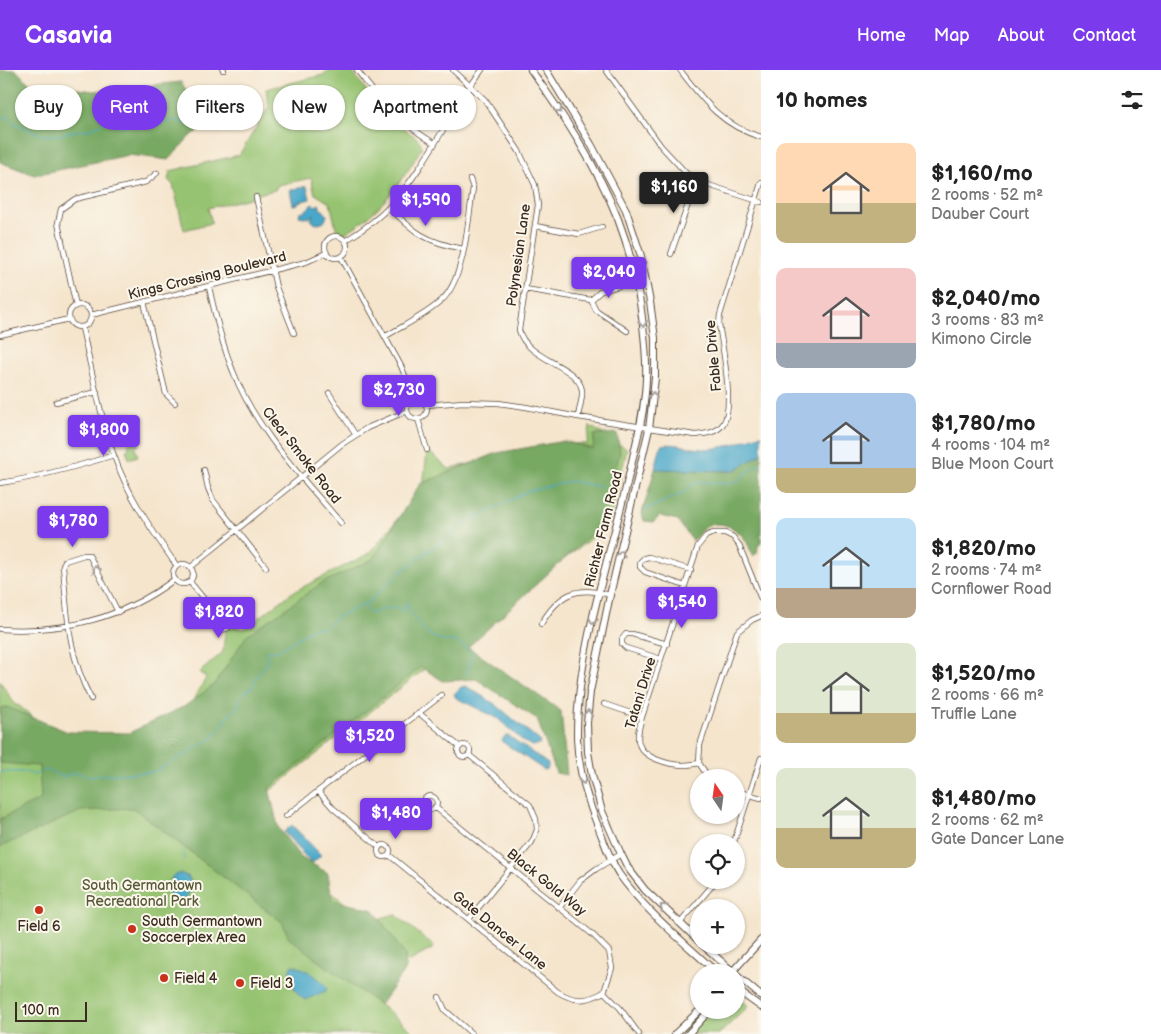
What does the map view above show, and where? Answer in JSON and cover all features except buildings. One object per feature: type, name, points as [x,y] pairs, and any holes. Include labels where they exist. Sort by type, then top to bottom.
[{"type":"main road","name":"Richter Farm Road","points":[[531,70],[562,114],[592,166],[618,219],[630,257],[641,306],[645,344],[646,379],[640,427],[600,592],[579,693],[577,739],[583,781],[592,814],[618,873],[636,894],[708,964]]},
{"type":"main road","name":"Richter Farm Road","points":[[546,70],[591,144],[626,210],[641,256],[650,302],[654,338],[656,378],[649,429],[610,595],[590,692],[588,752],[602,811],[628,868],[645,890],[690,932]]},
{"type":"main road","points":[[740,964],[761,940]]},
{"type":"main road","points":[[714,954],[724,964]]},
{"type":"main road","points":[[745,983],[761,996]]},
{"type":"main road","points":[[745,997],[761,1007]]},
{"type":"main road","points":[[675,1034],[691,1019]]},
{"type":"main road","points":[[688,1034],[702,1019]]},
{"type":"street","points":[[358,70],[393,114],[412,130],[434,143]]},
{"type":"street","name":"Polynesian Lane","points":[[453,70],[469,85]]},
{"type":"street","points":[[471,85],[482,70]]},
{"type":"street","points":[[471,85],[487,70]]},
{"type":"street","points":[[606,70],[661,146],[678,166],[696,181],[758,201]]},
{"type":"street","points":[[680,70],[716,114],[730,124],[761,137]]},
{"type":"street","name":"Polynesian Lane","points":[[476,92],[485,100],[519,150],[535,185],[538,206],[519,330],[521,340],[579,382],[582,391],[578,417]]},
{"type":"street","points":[[345,242],[368,226],[389,207],[416,172],[442,130]]},
{"type":"street","points":[[76,306],[58,223],[61,209],[75,199],[146,182],[157,173]]},
{"type":"street","points":[[386,336],[443,300],[452,287],[458,274],[463,249],[473,188],[470,179]]},
{"type":"street","points":[[671,254],[696,181]]},
{"type":"street","name":"Fable Drive","points":[[426,405],[463,402],[498,403],[649,429],[696,435],[710,434],[723,424],[729,407],[719,324],[720,315],[758,201],[761,183]]},
{"type":"street","points":[[256,197],[276,287],[294,333]]},
{"type":"street","points":[[389,207],[401,220],[423,237],[434,243],[463,249]]},
{"type":"street","points":[[535,226],[579,234],[602,227]]},
{"type":"street","points":[[336,236],[345,242],[347,248],[342,257],[334,259],[326,253],[325,245],[329,239],[336,236]]},
{"type":"street","name":"Kings Crossing Boulevard","points":[[91,315],[273,271],[306,262],[326,253]]},
{"type":"street","points":[[342,257],[386,336],[408,383],[413,400]]},
{"type":"street","name":"Clear Smoke Road","points":[[209,286],[222,340],[241,389],[265,429],[301,476],[341,523]]},
{"type":"street","points":[[591,300],[601,290],[618,286]]},
{"type":"street","points":[[525,289],[591,300]]},
{"type":"street","points":[[591,300],[596,310],[627,331]]},
{"type":"street","points":[[144,302],[166,394],[175,403]]},
{"type":"street","points":[[76,306],[86,307],[91,315],[89,323],[82,328],[71,324],[69,319],[70,311],[76,306]]},
{"type":"street","points":[[0,335],[69,319]]},
{"type":"street","points":[[82,328],[114,455],[141,512],[177,566]]},
{"type":"street","points":[[56,402],[97,392]]},
{"type":"street","points":[[330,393],[355,434]]},
{"type":"street","points":[[418,399],[426,405],[426,413],[418,419],[412,418],[407,411],[408,405],[413,400],[418,399]]},
{"type":"street","points":[[192,567],[236,529],[355,434],[389,417],[407,411]]},
{"type":"street","points":[[418,419],[427,450]]},
{"type":"street","points":[[0,483],[35,478],[114,455]]},
{"type":"street","points":[[204,470],[213,500],[266,567]]},
{"type":"street","name":"Tatani Drive","points":[[699,763],[683,765],[648,755],[641,750],[638,736],[642,717],[698,546],[706,536],[719,532],[729,535],[737,541],[761,599]]},
{"type":"street","points":[[91,699],[75,663],[68,626],[64,562],[87,554],[118,612]]},
{"type":"street","points":[[685,586],[644,572],[640,567],[640,562],[644,558],[649,557],[690,570]]},
{"type":"street","points":[[175,579],[174,571],[177,566],[183,564],[192,567]]},
{"type":"street","points":[[175,579],[183,584],[190,582],[193,577],[192,567]]},
{"type":"street","points":[[0,628],[34,629],[68,626],[96,620],[132,607],[160,591],[175,579]]},
{"type":"street","points":[[190,582],[212,609],[222,612],[229,622],[228,628],[222,630],[219,628],[211,615],[212,609]]},
{"type":"street","points":[[541,624],[551,608],[560,599],[577,592],[589,590],[610,595]]},
{"type":"street","points":[[703,769],[699,763],[700,745],[737,632],[752,620],[761,616]]},
{"type":"street","points":[[661,659],[626,648],[622,644],[622,639],[626,634],[632,634],[667,644]]},
{"type":"street","points":[[286,816],[442,695]]},
{"type":"street","points":[[604,704],[642,717]]},
{"type":"street","points":[[419,713],[460,747],[468,746],[469,754]]},
{"type":"street","points":[[460,747],[458,752],[460,756],[464,757],[469,754]]},
{"type":"street","points":[[469,754],[530,805],[536,819],[537,830],[532,842],[469,919]]},
{"type":"street","points":[[736,834],[761,758]]},
{"type":"street","name":"Gate Dancer Lane","points":[[318,791],[333,808],[379,847],[380,855],[384,857],[389,855]]},
{"type":"street","points":[[745,793],[761,798]]},
{"type":"street","name":"Black Gold Way","points":[[435,807],[592,934],[609,951],[612,968],[604,992]]},
{"type":"street","name":"Gate Dancer Lane","points":[[379,847],[385,844],[389,846],[391,850],[389,855]]},
{"type":"street","points":[[559,908],[580,881],[621,854]]},
{"type":"street","name":"Gate Dancer Lane","points":[[389,855],[558,992],[570,999],[588,998],[604,992]]},
{"type":"street","points":[[680,923],[709,889]]},
{"type":"street","points":[[604,992],[620,1008],[639,1034]]},
{"type":"street","points":[[439,997],[445,1010],[472,1034]]},
{"type":"green space","points":[[0,70],[16,70],[29,83],[45,85],[15,85],[15,130],[82,130],[82,90],[92,91],[92,130],[167,130],[167,85],[152,85],[181,82],[183,85],[177,85],[177,130],[200,130],[190,136],[169,160],[129,155],[34,175],[0,162]]},
{"type":"green space","points":[[328,70],[351,70],[362,85],[355,85],[355,130],[406,130],[420,141],[422,147],[415,160],[389,196],[357,225],[345,233],[337,232],[330,203],[315,194],[311,178],[278,185],[275,190],[254,195],[254,197],[208,208],[212,223],[184,230],[173,185],[168,180],[170,171],[239,155],[255,130],[263,130],[263,117],[269,107],[266,89],[273,87],[273,130],[345,130],[345,85],[282,85],[323,75]]},
{"type":"green space","name":"South Germantown Recreational Park","points":[[590,426],[627,449],[609,524],[253,804],[315,879],[371,924],[338,970],[416,1034],[0,1034],[0,681],[16,706],[18,705],[60,739],[128,739],[188,709],[206,678],[200,672],[223,652],[225,630],[230,625],[244,629],[293,592],[370,553],[423,487],[427,450],[449,469],[536,448],[553,445],[587,444]]},
{"type":"green space","points":[[617,433],[620,452],[602,524],[468,647],[561,711],[567,775],[556,773],[537,719],[476,679],[443,681],[421,667],[269,788],[278,827],[300,857],[328,873],[332,900],[374,910],[405,955],[406,968],[380,1005],[289,938],[282,922],[133,808],[81,811],[0,847],[0,819],[41,799],[39,766],[0,763],[0,708],[7,707],[68,732],[129,733],[185,706],[214,685],[247,635],[322,583],[373,559],[420,484],[497,453],[564,441],[593,449],[594,435]]},
{"type":"green space","points":[[137,440],[139,445],[135,447],[138,456],[129,459],[126,450],[129,449],[128,444]]},
{"type":"green space","points":[[761,454],[761,542],[757,553],[753,556],[747,542],[741,535],[725,525],[716,524],[708,526],[693,541],[677,520],[660,516],[654,522],[644,521],[642,513],[655,469],[733,471]]},
{"type":"green space","points":[[395,914],[434,946],[432,949],[410,961],[399,962],[376,926],[381,918]]},
{"type":"green space","points":[[696,1019],[735,1019],[719,1034],[679,1034]]},
{"type":"water","points":[[307,186],[310,199],[293,205],[290,190]]},
{"type":"water","points":[[312,204],[315,206],[319,204],[320,209],[327,215],[325,221],[316,224],[311,219],[314,214],[309,218],[299,216],[300,212],[305,211]]},
{"type":"water","points":[[761,434],[761,454],[733,471],[655,469],[661,445],[673,444],[699,449],[711,449],[733,444]]},
{"type":"water","points":[[466,686],[495,704],[540,741],[540,744],[533,746],[524,742],[497,718],[456,698],[454,694],[461,687]]},
{"type":"water","points":[[505,736],[509,736],[548,764],[548,768],[544,770],[504,743],[502,740]]},
{"type":"water","points":[[292,825],[321,855],[312,864],[284,832]]},
{"type":"water","points":[[180,873],[189,877],[192,888],[184,901],[176,903],[170,897],[167,887],[173,876]]},
{"type":"water","points":[[292,965],[316,977],[327,988],[326,991],[305,1000],[292,984],[290,969]]},
{"type":"waterway","points":[[0,119],[9,116],[12,122],[41,135],[58,135],[87,130],[106,122],[125,126],[131,121],[159,125],[174,120],[177,121]]},
{"type":"waterway","points":[[645,510],[685,492],[692,484],[702,482],[729,484],[739,480],[754,467],[761,464]]},
{"type":"waterway","points":[[0,772],[26,772],[35,775],[47,770],[64,777],[74,773],[80,773],[85,776],[154,772],[213,738],[229,715],[237,708],[241,695],[250,689],[259,673],[267,664],[267,650],[276,652],[315,627],[324,629],[335,618],[370,601],[403,570],[464,524],[528,491],[571,481],[603,487]]},
{"type":"waterway","points":[[364,604],[366,610],[371,614],[385,608],[390,610],[394,606],[402,611],[407,602],[410,613],[428,634],[442,641],[455,641],[469,650],[472,656],[467,674]]},
{"type":"waterway","points":[[184,850],[184,859]]},
{"type":"place","name":"Field 6","points":[[39,910]]},
{"type":"place","name":"South Germantown Soccerplex Area","points":[[132,929]]},
{"type":"place","name":"Field 4","points":[[164,978]]},
{"type":"place","name":"Field 3","points":[[240,983]]}]
